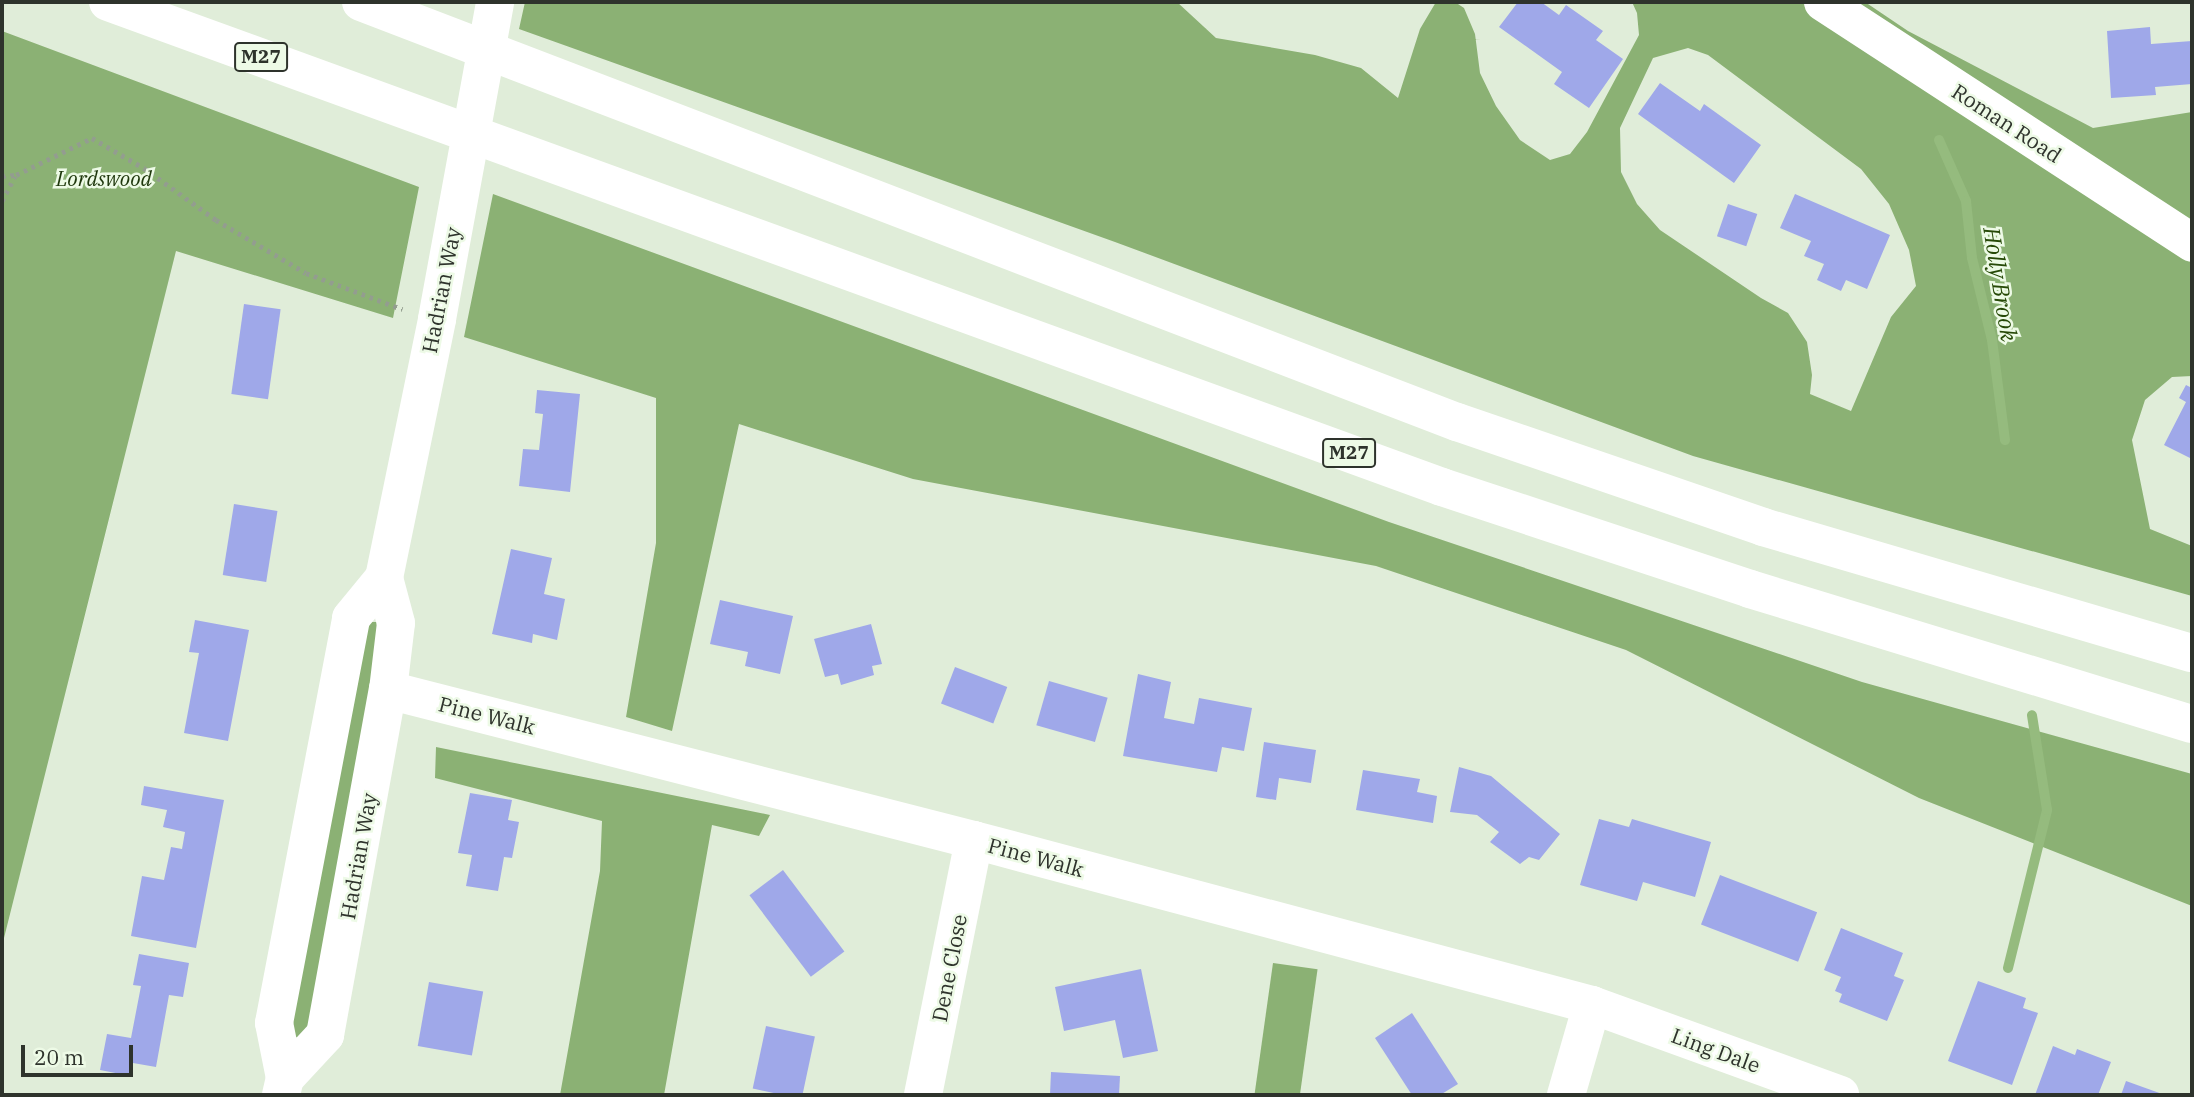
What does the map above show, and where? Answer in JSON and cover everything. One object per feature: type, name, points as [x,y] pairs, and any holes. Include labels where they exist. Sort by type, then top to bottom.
[{"type":"main road","name":"M27","points":[[108,2],[1442,487],[1750,589],[2192,724]]},
{"type":"main road","points":[[361,2],[1457,422],[1763,527],[2192,653]]},
{"type":"main road","name":"Hadrian Way","points":[[283,1087],[325,1035],[388,690],[396,623],[384,578],[440,301],[495,2]]},
{"type":"main road","name":"Roman Road","points":[[1824,2],[2192,243]]},
{"type":"main road","name":"Hadrian Way","points":[[283,1087],[274,1023],[351,618],[384,578]]},
{"type":"main road","name":"Pine Walk","points":[[388,690],[974,840],[1592,1004]]},
{"type":"main road","name":"Dene Close","points":[[923,1095],[974,840]]},
{"type":"main road","points":[[1566,1095],[1592,1004]]},
{"type":"main road","name":"Ling Dale","points":[[1592,1004],[1840,1095]]},
{"type":"path","points":[[2,176],[16,175],[92,138],[144,168],[216,220],[306,273],[383,304],[440,301]]},
{"type":"path","points":[[2,201],[16,175]]},
{"type":"green space","points":[[525,2],[1177,2],[1216,38],[1315,55],[1361,68],[1398,98],[1420,29],[1436,2],[1455,2],[1464,8],[1475,34],[1480,73],[1496,106],[1520,140],[1550,160],[1570,154],[1587,132],[1639,35],[1637,13],[1632,2],[1865,2],[1908,31],[2093,128],[2192,112],[2192,376],[2172,377],[2145,400],[2132,440],[2150,529],[2192,546],[2192,596],[1693,456],[1115,242],[519,29]],"holes":[[[1688,48],[1708,55],[1861,169],[1889,204],[1909,250],[1916,286],[1891,317],[1851,411],[1810,394],[1812,375],[1807,342],[1788,313],[1761,298],[1660,230],[1637,204],[1621,172],[1620,128],[1653,58]]]},
{"type":"green space","name":"Lordswood","points":[[2,31],[419,187],[393,318],[176,251],[2,946]]},
{"type":"green space","points":[[493,194],[1389,522],[1862,682],[2192,774],[2192,906],[1919,798],[1626,650],[1376,566],[913,479],[739,424],[672,731],[626,717],[656,543],[656,398],[464,337]]},
{"type":"green space","points":[[369,622],[384,622],[310,1023],[302,1040],[290,1034]]},
{"type":"green space","points":[[436,747],[770,815],[759,836],[712,825],[664,1095],[560,1095],[600,871],[602,821],[435,778]]},
{"type":"green space","points":[[1273,963],[1318,969],[1300,1095],[1254,1095]]},
{"type":"building","points":[[1518,2],[1541,2],[1559,15],[1566,5],[1603,31],[1596,40],[1623,59],[1589,108],[1554,84],[1562,72],[1499,27]]},
{"type":"building","points":[[2150,27],[2151,44],[2192,41],[2192,84],[2155,87],[2156,95],[2111,98],[2107,31]]},
{"type":"building","points":[[1660,83],[1700,111],[1704,104],[1761,145],[1734,183],[1638,114]]},
{"type":"building","points":[[1795,194],[1890,235],[1867,289],[1846,280],[1841,291],[1817,280],[1824,264],[1804,256],[1811,241],[1780,228]]},
{"type":"building","points":[[1728,204],[1757,214],[1746,246],[1717,236]]},
{"type":"building","points":[[244,304],[281,309],[268,399],[231,394]]},
{"type":"building","points":[[2186,385],[2192,388],[2192,459],[2164,445],[2186,402],[2179,398]]},
{"type":"building","points":[[537,390],[580,394],[570,492],[519,486],[523,449],[539,450],[543,414],[535,413]]},
{"type":"building","points":[[234,504],[277,511],[266,582],[223,575]]},
{"type":"building","points":[[511,549],[552,558],[544,594],[565,599],[557,640],[533,634],[532,643],[492,634]]},
{"type":"building","points":[[720,600],[793,616],[780,674],[745,666],[748,652],[710,644]]},
{"type":"building","points":[[195,620],[249,630],[228,741],[184,733],[199,653],[189,652]]},
{"type":"building","points":[[871,624],[882,664],[872,666],[874,675],[841,685],[838,674],[825,677],[814,639]]},
{"type":"building","points":[[955,667],[1007,687],[993,723],[941,703]]},
{"type":"building","points":[[1138,674],[1171,682],[1164,718],[1194,724],[1199,698],[1252,708],[1244,751],[1222,747],[1217,772],[1123,756]]},
{"type":"building","points":[[1049,681],[1108,698],[1095,742],[1036,725]]},
{"type":"building","points":[[1264,742],[1316,750],[1311,783],[1279,778],[1276,800],[1256,797]]},
{"type":"building","points":[[1459,767],[1491,776],[1560,834],[1539,860],[1529,857],[1520,864],[1490,842],[1499,832],[1477,815],[1450,812]]},
{"type":"building","points":[[1363,770],[1420,779],[1417,792],[1437,796],[1433,823],[1356,810]]},
{"type":"building","points":[[144,786],[224,800],[196,948],[131,936],[142,876],[164,880],[171,847],[182,849],[185,832],[163,827],[167,810],[141,805]]},
{"type":"building","points":[[470,793],[512,800],[508,820],[519,822],[512,858],[504,857],[498,891],[466,886],[472,855],[458,853]]},
{"type":"building","points":[[1599,819],[1629,827],[1632,819],[1711,842],[1695,897],[1643,882],[1637,901],[1580,885]]},
{"type":"building","points":[[783,870],[844,951],[811,977],[749,895]]},
{"type":"building","points":[[1720,875],[1817,912],[1798,962],[1701,924]]},
{"type":"building","points":[[1841,928],[1903,953],[1894,976],[1904,980],[1887,1021],[1839,1002],[1842,994],[1835,991],[1841,977],[1824,970]]},
{"type":"building","points":[[139,954],[189,963],[183,997],[169,995],[156,1067],[133,1063],[131,1076],[100,1070],[107,1034],[131,1038],[141,986],[133,985]]},
{"type":"building","points":[[1141,969],[1158,1051],[1123,1058],[1115,1020],[1064,1031],[1055,987]]},
{"type":"building","points":[[1978,981],[2026,998],[2023,1008],[2038,1013],[2012,1085],[1948,1061]]},
{"type":"building","points":[[429,982],[483,992],[472,1056],[418,1046]]},
{"type":"building","points":[[1412,1013],[1458,1084],[1440,1095],[1412,1095],[1375,1038]]},
{"type":"building","points":[[766,1026],[815,1036],[802,1095],[783,1095],[753,1089]]},
{"type":"building","points":[[2053,1046],[2075,1055],[2077,1049],[2111,1062],[2098,1095],[2035,1095]]},
{"type":"building","points":[[1051,1072],[1120,1076],[1119,1095],[1050,1095]]},
{"type":"building","points":[[2126,1081],[2165,1095],[2121,1095]]},
{"type":"waterway","name":"Holly Brook","points":[[1939,140],[1966,201],[1972,258],[1992,340],[2005,440]]},
{"type":"waterway","points":[[2008,968],[2047,810],[2032,715]]}]
